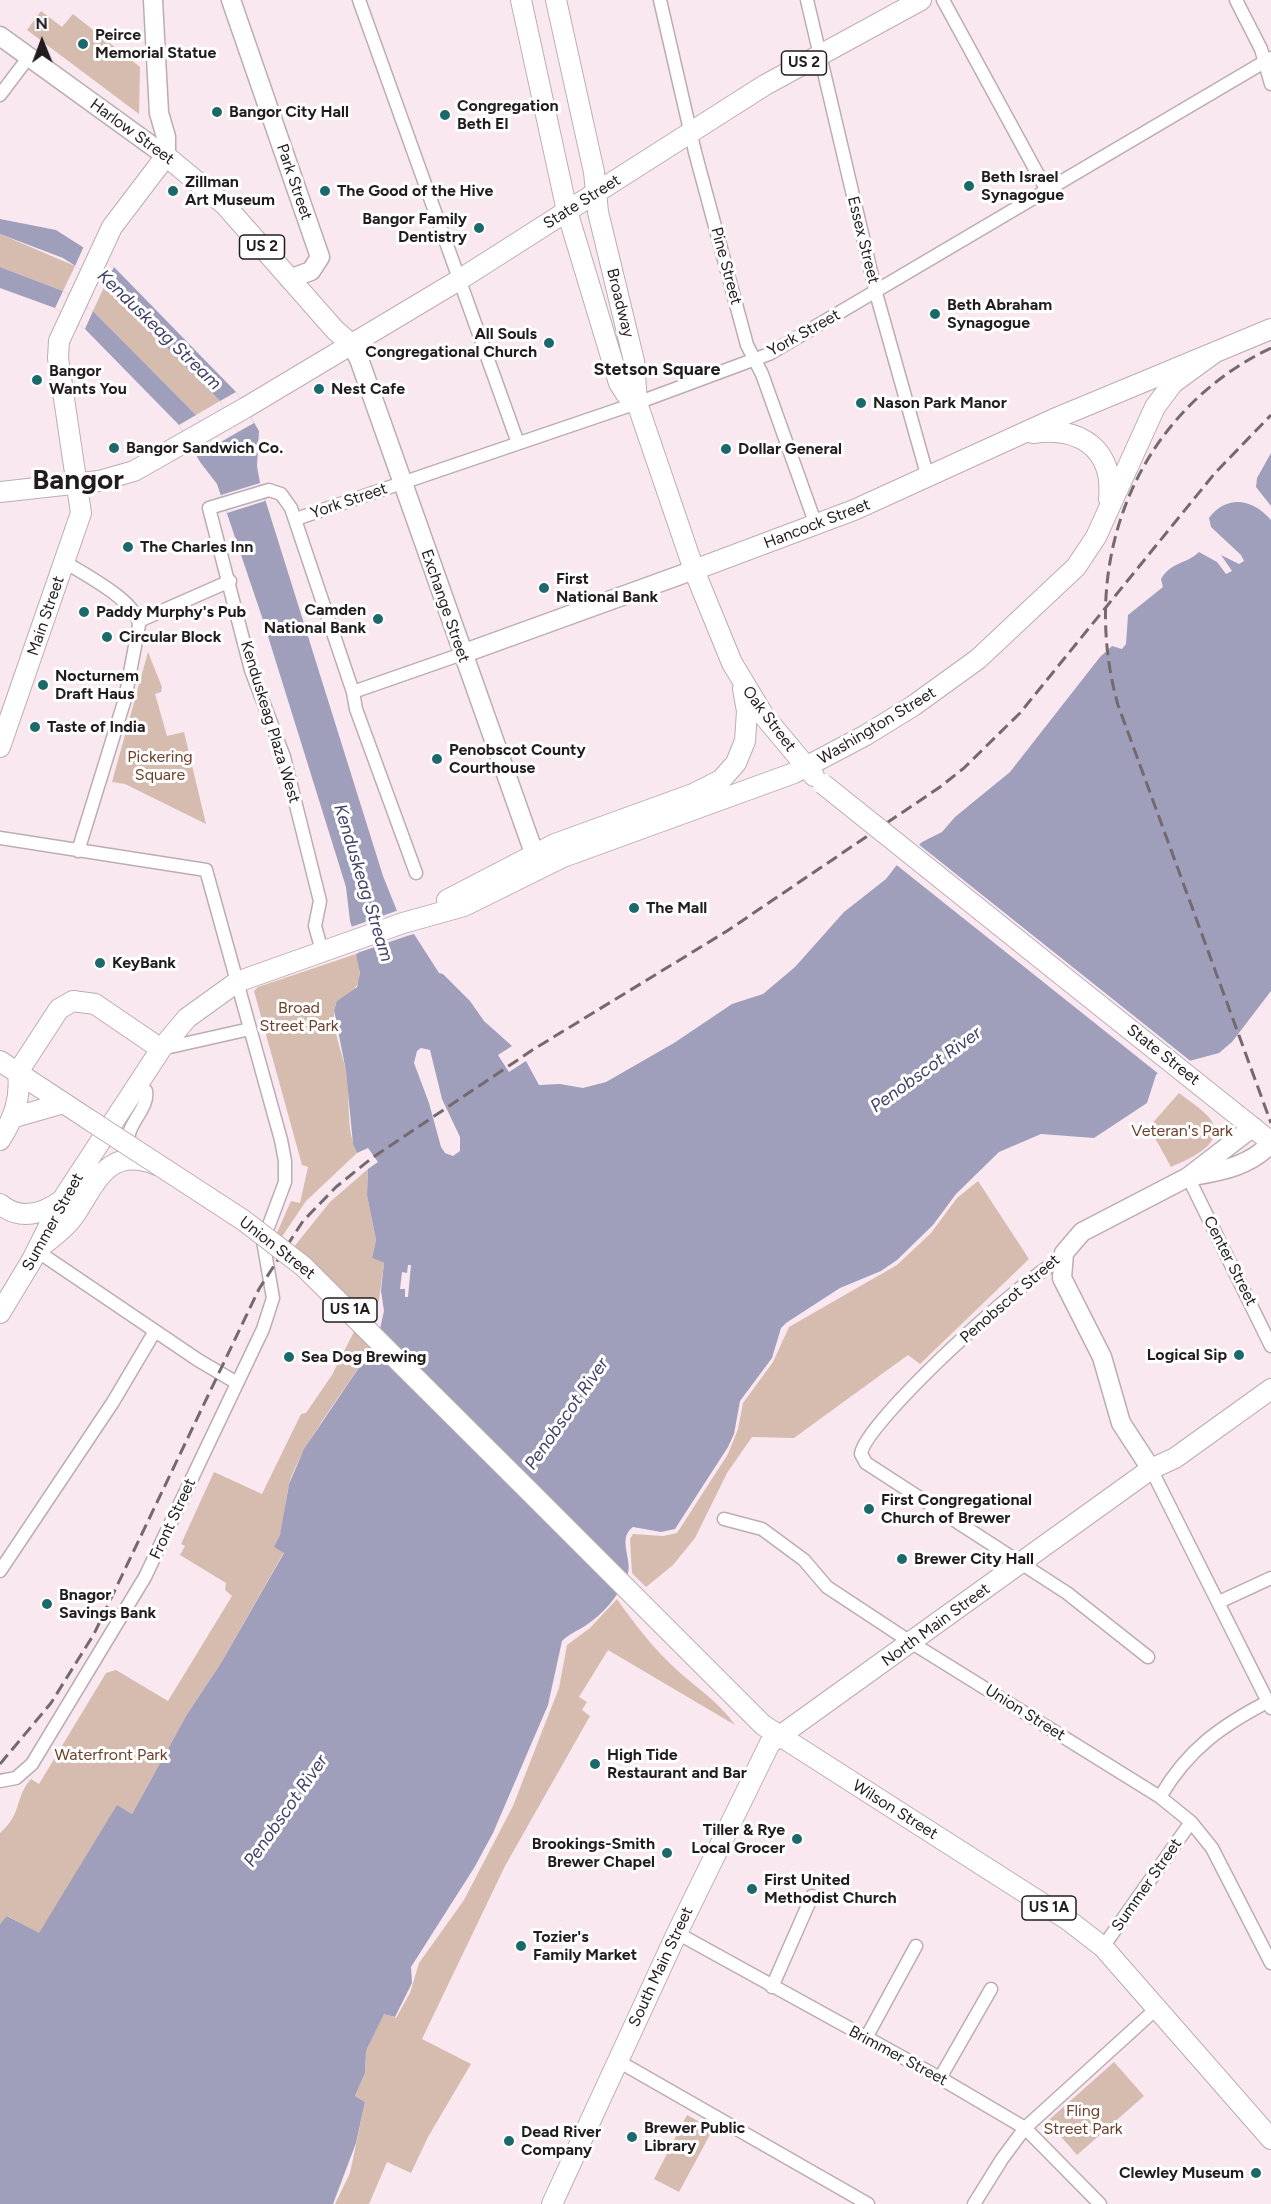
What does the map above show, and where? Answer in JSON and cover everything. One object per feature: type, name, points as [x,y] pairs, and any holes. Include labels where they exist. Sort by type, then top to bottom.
[{"type":"main road","name":"Broadway","points":[[521,0],[567,211],[619,383],[626,394],[637,403]]},
{"type":"main road","name":"Broadway","points":[[556,0],[634,361],[637,403]]},
{"type":"main road","name":"State Street","points":[[77,484],[127,475],[206,431],[459,280],[765,85],[921,0]]},
{"type":"main road","name":"Main Street","points":[[0,747],[81,513],[58,352],[59,341],[116,221],[166,156]]},
{"type":"main road","name":"Harlow Street","points":[[166,156],[225,205],[289,279],[351,344]]},
{"type":"main road","name":"Hancock Street","points":[[694,570],[816,525],[928,478],[1017,436],[1271,329]]},
{"type":"main road","name":"Washington Street","points":[[537,861],[602,842],[806,767],[890,721],[978,660],[1076,567],[1091,546],[1142,431],[1161,398],[1181,376],[1214,353]]},
{"type":"main road","name":"Oak Street","points":[[637,403],[694,570],[719,635],[741,680],[764,716],[823,784],[1054,969]]},
{"type":"main road","points":[[1017,436],[1036,432],[1061,432],[1089,442],[1100,453],[1109,474],[1108,507]]},
{"type":"main road","name":"US 2","points":[[0,492],[77,484]]},
{"type":"main road","name":"Washington Street","points":[[161,1049],[187,1018],[237,982],[403,923],[537,861],[598,828],[693,794],[721,780],[736,763],[745,741],[747,711],[741,680]]},
{"type":"main road","name":"State Street","points":[[1054,969],[1271,1143]]},
{"type":"main road","points":[[0,1140],[15,1117],[18,1072],[59,1009],[73,1000],[94,1004],[161,1049]]},
{"type":"main road","name":"US 1A","points":[[138,1084],[161,1049]]},
{"type":"main road","name":"Union Street","points":[[0,1060],[254,1228],[309,1272],[517,1479]]},
{"type":"main road","name":"Summer Street","points":[[0,1313],[37,1251],[62,1200],[138,1084]]},
{"type":"main road","points":[[15,1117],[64,1103]]},
{"type":"main road","name":"US 1A","points":[[37,1251],[70,1222],[102,1173],[115,1163],[140,1160],[160,1166]]},
{"type":"main road","points":[[0,1204],[13,1213],[27,1215],[44,1211],[62,1200]]},
{"type":"main road","name":"North Main Street","points":[[778,1736],[1021,1564],[1150,1469],[1169,1448],[1271,1375]]},
{"type":"main road","name":"North Main Street","points":[[1150,1469],[1175,1458],[1271,1389]]},
{"type":"main road","name":"Wilson Street","points":[[517,1479],[757,1719],[778,1736],[1068,1920],[1103,1947],[1271,2139]]},
{"type":"main road","name":"South Main Street","points":[[556,2202],[677,1933],[762,1755],[778,1736]]},
{"type":"street","points":[[153,0],[159,113],[166,137],[166,156]]},
{"type":"street","name":"Park Street","points":[[231,0],[320,257],[312,271],[289,279]]},
{"type":"street","points":[[360,0],[518,443]]},
{"type":"street","name":"Pine Street","points":[[660,0],[691,132],[747,345],[762,375],[816,525]]},
{"type":"street","name":"Essex Street","points":[[807,0],[876,292],[928,478]]},
{"type":"street","points":[[943,0],[1047,191]]},
{"type":"street","points":[[1236,0],[1268,60],[1271,84]]},
{"type":"street","name":"Harlow Street","points":[[0,36],[166,156]]},
{"type":"street","points":[[0,95],[28,58]]},
{"type":"street","name":"York Street","points":[[296,519],[637,403],[770,354],[1268,60]]},
{"type":"street","name":"Exchange Street","points":[[351,344],[359,359],[401,483],[537,861]]},
{"type":"street","name":"Kenduskeag Plaza West","points":[[296,519],[281,494],[272,490],[209,508],[230,581],[251,670],[284,758],[320,901],[315,926],[322,951]]},
{"type":"street","points":[[296,519],[308,564],[353,692],[356,710],[416,873]]},
{"type":"street","points":[[65,562],[128,604],[139,621],[125,699],[78,851]]},
{"type":"street","name":"Hancock Street","points":[[353,692],[694,570]]},
{"type":"street","points":[[139,621],[230,581]]},
{"type":"street","points":[[0,838],[206,870],[286,1166],[283,1192],[265,1233],[131,1146],[129,1132],[147,1098],[146,1091],[138,1084]]},
{"type":"street","points":[[161,1049],[250,1029]]},
{"type":"street","points":[[1188,1177],[1253,1127]]},
{"type":"street","points":[[1188,1177],[1244,1162],[1260,1154],[1271,1143]]},
{"type":"street","name":"Penobscot Street","points":[[1021,1564],[866,1463],[861,1454],[864,1444],[892,1408],[967,1334],[1038,1272],[1062,1259],[1071,1242],[1082,1232],[1188,1177]]},
{"type":"street","name":"Center Street","points":[[1188,1177],[1271,1346]]},
{"type":"street","name":"Front Street","points":[[6,1781],[24,1773],[36,1759],[127,1610],[156,1557],[273,1303],[273,1289],[263,1253],[265,1233]]},
{"type":"street","points":[[37,1251],[237,1383]]},
{"type":"street","points":[[1062,1259],[1065,1285],[1102,1356],[1118,1416],[1150,1469],[1270,1703],[1199,1745],[1176,1769],[1160,1797]]},
{"type":"street","points":[[0,1571],[106,1413],[155,1331]]},
{"type":"street","name":"Union Street","points":[[724,1519],[762,1529],[804,1560],[827,1587],[912,1643],[1160,1797],[1191,1822],[1212,1848],[1271,1963]]},
{"type":"street","points":[[1021,1564],[1080,1602],[1148,1657]]},
{"type":"street","points":[[1219,1602],[1271,1578]]},
{"type":"street","name":"Summer Street","points":[[1103,1947],[1191,1822]]},
{"type":"street","points":[[772,1987],[812,1896]]},
{"type":"street","name":"Brimmer Street","points":[[677,1933],[940,2078],[1025,2128],[1100,2204]]},
{"type":"street","points":[[866,2038],[916,1946]]},
{"type":"street","points":[[940,2078],[991,1989]]},
{"type":"street","points":[[974,2204],[1002,2159],[1025,2128],[1156,2008]]},
{"type":"street","points":[[618,2061],[868,2204]]},
{"type":"green space","points":[[41,11],[62,27],[73,14],[140,67],[139,114],[27,30]]},
{"type":"green space","points":[[0,234],[75,266],[63,291],[0,267]]},
{"type":"green space","points":[[105,285],[220,401],[196,415],[93,311]]},
{"type":"green space","name":"Pickering Square","points":[[148,652],[162,687],[161,692],[155,694],[167,736],[184,732],[206,824],[125,784],[112,782]]},
{"type":"green space","name":"Broad Street Park","points":[[356,954],[359,979],[356,986],[336,1005],[334,1019],[346,1071],[351,1134],[357,1153],[306,1201],[273,1250],[276,1235],[291,1201],[300,1203],[308,1167],[302,1165],[254,991],[258,987]]},
{"type":"green space","name":"Veteran's Park","points":[[1179,1093],[1208,1116],[1214,1129],[1214,1137],[1203,1150],[1171,1167],[1149,1127]]},
{"type":"green space","name":"Waterfront Park","points":[[368,1169],[367,1195],[376,1240],[372,1258],[384,1263],[379,1300],[363,1340],[371,1348],[319,1426],[292,1475],[279,1539],[275,1547],[284,1552],[221,1663],[186,1716],[132,1814],[118,1806],[39,1934],[8,1916],[0,1924],[0,1833],[12,1819],[26,1786],[31,1779],[39,1784],[106,1673],[116,1670],[168,1701],[232,1596],[225,1590],[226,1583],[180,1555],[185,1546],[181,1544],[214,1472],[262,1494],[301,1414],[306,1413],[332,1375],[363,1314],[293,1248],[330,1202]]},
{"type":"green space","points":[[978,1181],[1029,1259],[920,1364],[908,1355],[794,1438],[752,1437],[727,1473],[695,1538],[673,1565],[646,1587],[632,1573],[630,1539],[633,1534],[663,1536],[677,1533],[728,1454],[738,1429],[743,1403],[773,1362],[789,1327],[897,1265],[931,1233],[957,1198]]},
{"type":"green space","points":[[617,1599],[660,1654],[715,1702],[735,1725],[608,1650],[579,1697],[587,1702],[582,1710],[590,1716],[505,1866],[422,2039],[471,2064],[428,2137],[411,2173],[387,2162],[369,2204],[335,2204],[350,2173],[365,2102],[355,2096],[365,2073],[366,2051],[384,2013],[396,2018],[410,1993],[419,1963],[464,1900],[513,1806],[559,1688],[567,1645],[590,1628]]},
{"type":"green space","name":"Fling Street Park","points":[[1114,2062],[1144,2096],[1077,2155],[1050,2124],[1050,2119]]},
{"type":"green space","points":[[687,2115],[713,2129],[679,2192],[654,2179]]},
{"type":"water","points":[[0,219],[56,230],[114,267],[236,392],[259,431],[257,466],[260,483],[383,876],[407,936],[414,934],[439,973],[443,974],[470,1001],[484,1021],[512,1046],[498,1055],[509,1072],[526,1061],[539,1085],[560,1084],[583,1088],[606,1082],[674,1043],[732,1004],[763,994],[795,967],[844,912],[886,879],[896,866],[922,842],[942,832],[955,817],[1010,772],[1100,657],[1112,646],[1122,649],[1126,644],[1128,615],[1163,587],[1161,579],[1165,573],[1199,552],[1217,562],[1226,574],[1232,571],[1221,555],[1239,564],[1244,561],[1241,555],[1211,527],[1209,518],[1216,510],[1224,505],[1240,502],[1256,507],[1271,520],[1271,991],[1232,1042],[1219,1053],[1163,1068],[1156,1075],[1147,1103],[1094,1138],[1041,1134],[999,1152],[956,1194],[933,1225],[897,1260],[881,1271],[840,1288],[781,1328],[772,1358],[740,1401],[734,1434],[728,1447],[675,1529],[661,1532],[633,1527],[628,1532],[625,1544],[629,1570],[619,1591],[598,1616],[562,1641],[548,1705],[493,1833],[474,1868],[411,1967],[412,1983],[395,2017],[384,2014],[366,2051],[365,2073],[355,2096],[365,2102],[356,2143],[333,2204],[0,2204],[0,1924],[7,1916],[39,1933],[117,1805],[132,1814],[186,1716],[221,1663],[284,1553],[274,1547],[280,1535],[289,1484],[304,1449],[366,1357],[380,1329],[384,1311],[381,1291],[384,1263],[372,1258],[376,1240],[367,1195],[368,1169],[378,1162],[368,1148],[357,1153],[353,1144],[346,1071],[334,1010],[337,1001],[357,987],[360,973],[356,954],[360,952],[350,921],[346,887],[262,617],[217,484],[200,462],[179,425],[85,329],[55,308],[0,288],[0,267],[63,291],[93,311],[196,415],[214,446],[238,432],[220,401],[105,285],[63,258],[0,234]],"holes":[[[421,1048],[430,1050],[442,1099],[460,1137],[460,1151],[453,1156],[445,1153],[441,1147],[429,1103],[414,1063],[417,1051]]]},
{"type":"water","points":[[1271,453],[1271,506],[1256,487],[1257,478]]},
{"type":"pier","points":[[84,246],[114,267],[105,285],[75,266]]},
{"type":"pier","points":[[63,291],[93,311],[85,329],[55,308]]},
{"type":"pier","points":[[236,392],[254,423],[238,432],[220,401]]},
{"type":"pier","points":[[196,415],[214,446],[197,456],[179,425]]},
{"type":"pier","points":[[260,483],[265,501],[227,513],[221,495]]},
{"type":"pier","points":[[917,843],[1193,1063],[1165,1070],[1160,1075],[894,863]]},
{"type":"pier","points":[[399,910],[407,936],[360,952],[351,927]]},
{"type":"pier","points":[[408,1265],[411,1265],[408,1297],[405,1297],[405,1289],[400,1289],[402,1272],[407,1273]]},
{"type":"railway","points":[[1271,348],[1224,376],[1184,411],[1152,452],[1128,498],[1113,547],[1106,598],[1108,652],[1118,705],[1271,1123]]},
{"type":"railway","points":[[0,1764],[51,1703],[94,1634],[259,1289],[303,1221],[336,1187],[372,1158],[534,1049],[727,931],[940,787],[964,768],[1020,713],[1215,473],[1271,415]]},
{"type":"place","name":"Peirce Memorial Statue","points":[[83,44]]},
{"type":"place","name":"Bangor City Hall","points":[[217,112]]},
{"type":"place","name":"Congregation Beth El","points":[[445,115]]},
{"type":"place","name":"Beth Israel Synagogue","points":[[969,186]]},
{"type":"place","name":"Zillman Art Museum","points":[[173,191]]},
{"type":"place","name":"The Good of the Hive","points":[[325,191]]},
{"type":"place","name":"Bangor Family Dentistry","points":[[479,228]]},
{"type":"place","name":"Beth Abraham Synagogue","points":[[935,314]]},
{"type":"place","name":"All Souls Congregational Church","points":[[549,343]]},
{"type":"place","name":"Bangor Wants You","points":[[37,380]]},
{"type":"place","name":"Nest Cafe","points":[[319,389]]},
{"type":"place","name":"Nason Park Manor","points":[[861,403]]},
{"type":"place","name":"Bangor Sandwich Co.","points":[[114,448]]},
{"type":"place","name":"Dollar General","points":[[726,449]]},
{"type":"place","name":"The Charles Inn","points":[[128,547]]},
{"type":"place","name":"First National Bank","points":[[544,588]]},
{"type":"place","name":"Paddy Murphy's Pub","points":[[84,612]]},
{"type":"place","name":"Camden National Bank","points":[[378,619]]},
{"type":"place","name":"Circular Block","points":[[107,637]]},
{"type":"place","name":"Nocturnem Draft Haus","points":[[43,685]]},
{"type":"place","name":"Taste of India","points":[[35,727]]},
{"type":"place","name":"Penobscot County Courthouse","points":[[437,759]]},
{"type":"place","name":"The Mall","points":[[634,908]]},
{"type":"place","name":"KeyBank","points":[[100,963]]},
{"type":"place","name":"Logical Sip","points":[[1239,1355]]},
{"type":"place","name":"Sea Dog Brewing","points":[[289,1357]]},
{"type":"place","name":"First Congregational Church of Brewer","points":[[869,1509]]},
{"type":"place","name":"Brewer City Hall","points":[[902,1559]]},
{"type":"place","name":"Bnagor Savings Bank","points":[[47,1604]]},
{"type":"place","name":"High Tide Restaurant and Bar","points":[[595,1764]]},
{"type":"place","name":"Tiller & Rye Local Grocer","points":[[797,1839]]},
{"type":"place","name":"Brookings-Smith Brewer Chapel","points":[[667,1853]]},
{"type":"place","name":"First United Methodist Church","points":[[752,1889]]},
{"type":"place","name":"Tozier's Family Market","points":[[521,1946]]},
{"type":"place","name":"Brewer Public Library","points":[[632,2137]]},
{"type":"place","name":"Dead River Company","points":[[509,2141]]},
{"type":"place","name":"Clewley Museum","points":[[1256,2173]]},
{"type":"district","name":"Stetson Square","points":[[657,370]]},
{"type":"district","name":"Bangor","points":[[78,481]]},
{"type":"water label","name":"Kenduskeag Stream","points":[[159,330]]},
{"type":"water label","name":"Kenduskeag Stream","points":[[363,883]]},
{"type":"water label","name":"Penobscot River","points":[[926,1070]]},
{"type":"water label","name":"Penobscot River","points":[[567,1414]]},
{"type":"water label","name":"Penobscot River","points":[[286,1811]]}]
